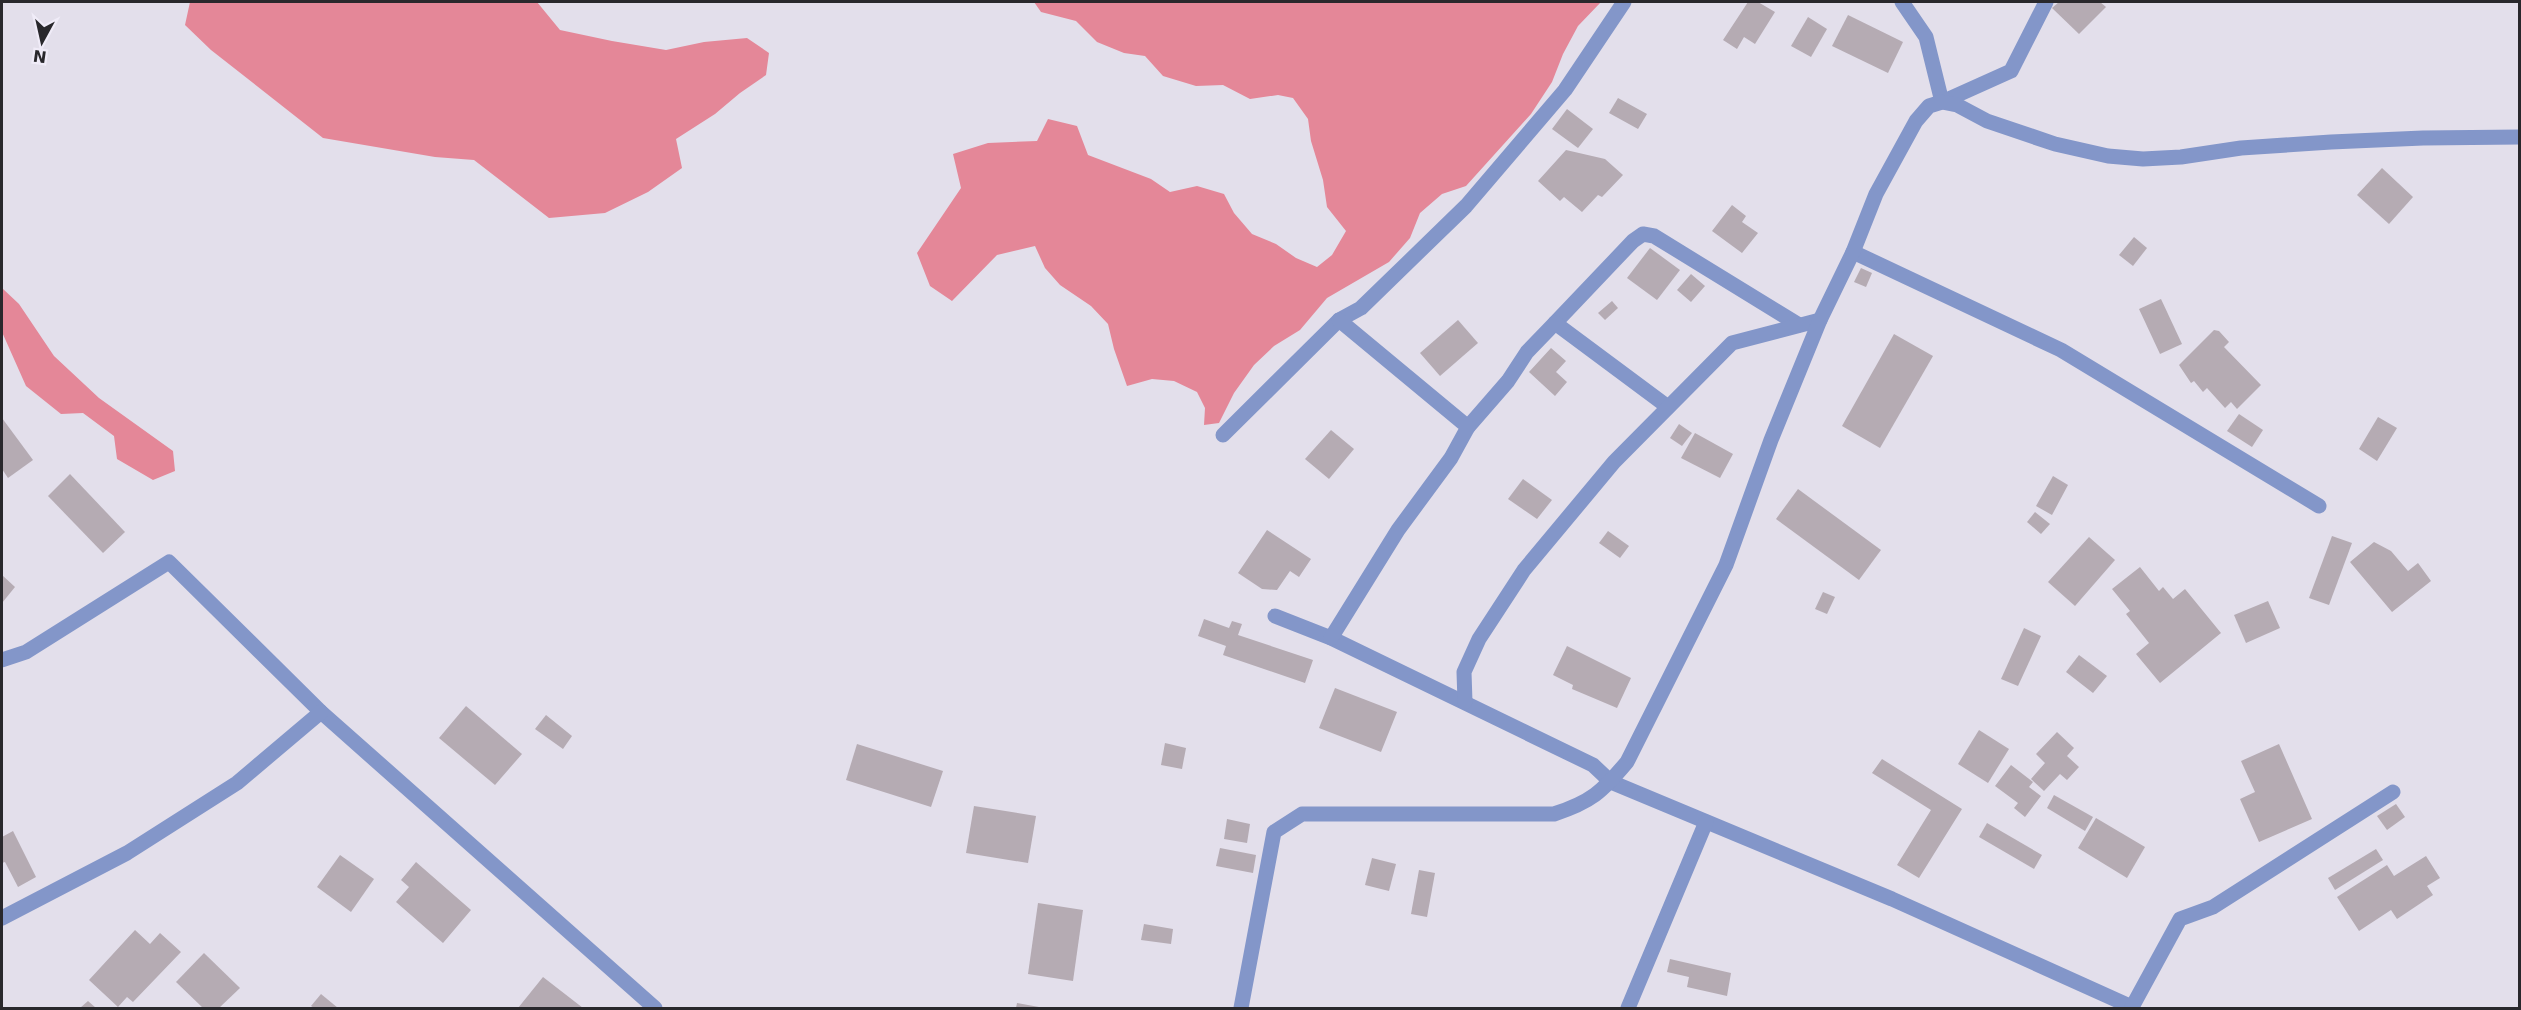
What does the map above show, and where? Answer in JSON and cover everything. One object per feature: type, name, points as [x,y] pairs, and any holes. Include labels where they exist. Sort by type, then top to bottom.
[{"type":"street","points":[[1223,435],[1339,321],[1361,308],[1466,206],[1565,90],[1624,2]]},
{"type":"street","points":[[1902,2],[1926,37],[1942,102]]},
{"type":"street","points":[[1241,1008],[1274,832],[1302,814],[1554,814],[1584,804],[1611,782],[1627,762],[1726,565],[1771,441],[1820,320],[1853,252],[1876,194],[1916,121],[1929,106],[2011,71],[2046,2]]},
{"type":"street","points":[[1942,102],[1957,105],[1987,121],[2055,144],[2108,156],[2143,159],[2181,157],[2241,148],[2319,143],[2423,138],[2520,137]]},
{"type":"street","points":[[1331,638],[1398,530],[1451,458],[1468,427],[1508,381],[1527,351],[1633,241],[1643,234],[1654,236],[1799,325]]},
{"type":"street","points":[[1853,252],[2061,350],[2319,506]]},
{"type":"street","points":[[1465,702],[1464,672],[1475,647],[1524,570],[1614,462],[1732,343],[1820,320]]},
{"type":"street","points":[[1339,321],[1468,427]]},
{"type":"street","points":[[1555,323],[1668,407]]},
{"type":"street","points":[[2,660],[26,652],[169,562],[321,712],[655,1008]]},
{"type":"street","points":[[1275,616],[1331,638],[1593,765],[1611,782],[1892,899],[2132,1008],[2180,919],[2213,907],[2393,792]]},
{"type":"street","points":[[2,918],[127,853],[237,783],[321,712]]},
{"type":"street","points":[[1628,1008],[1706,822]]},
{"type":"shaded area","points":[[190,2],[537,2],[560,30],[666,50],[704,42],[747,38],[769,53],[766,75],[715,114],[676,139],[682,168],[648,192],[605,213],[549,218],[474,160],[435,157],[323,138],[211,50],[185,25]]},
{"type":"shaded area","points":[[1034,2],[1601,2],[1578,26],[1563,54],[1552,82],[1531,114],[1466,186],[1442,194],[1420,213],[1410,238],[1389,262],[1327,298],[1300,330],[1274,346],[1254,365],[1234,393],[1219,423],[1204,425],[1205,408],[1197,392],[1174,381],[1152,379],[1127,386],[1108,324],[1091,306],[1060,285],[1045,268],[1035,246],[997,255],[952,301],[930,286],[917,253],[961,188],[953,154],[988,143],[1037,141],[1048,119],[1077,126],[1088,155],[1151,179],[1170,192],[1197,186],[1224,194],[1234,213],[1252,234],[1276,244],[1296,258],[1317,267],[1332,255],[1346,231],[1327,207],[1308,119],[1293,98],[1278,95],[1250,99],[1223,85],[1196,86],[1163,76],[1145,56],[1124,53],[1097,42],[1076,21],[1041,12]]},
{"type":"shaded area","points":[[2,288],[19,304],[54,356],[99,398],[173,451],[175,471],[153,480],[117,459],[114,436],[83,413],[61,414],[26,386],[2,332]]},
{"type":"building","points":[[1748,2],[1758,2],[1775,12],[1755,44],[1744,37],[1737,49],[1723,40]]},
{"type":"building","points":[[2059,2],[2100,2],[2106,7],[2079,34],[2052,8]]},
{"type":"building","points":[[1848,15],[1903,42],[1888,73],[1832,46]]},
{"type":"building","points":[[1808,17],[1827,29],[1811,57],[1791,46]]},
{"type":"building","points":[[1618,98],[1647,114],[1638,129],[1609,113]]},
{"type":"building","points":[[1567,109],[1593,129],[1578,148],[1552,129]]},
{"type":"building","points":[[1566,150],[1605,159],[1623,175],[1602,197],[1598,195],[1582,212],[1564,197],[1560,201],[1538,181]]},
{"type":"building","points":[[2382,168],[2413,197],[2389,224],[2357,195]]},
{"type":"building","points":[[1732,205],[1746,216],[1742,222],[1758,233],[1742,253],[1712,231]]},
{"type":"building","points":[[2134,237],[2147,248],[2133,266],[2119,255]]},
{"type":"building","points":[[1650,248],[1680,270],[1657,300],[1627,278]]},
{"type":"building","points":[[1861,268],[1872,273],[1866,287],[1854,282]]},
{"type":"building","points":[[1691,274],[1705,286],[1691,302],[1677,290]]},
{"type":"building","points":[[2161,299],[2182,344],[2160,354],[2139,309]]},
{"type":"building","points":[[1612,301],[1618,308],[1605,320],[1598,313]]},
{"type":"building","points":[[1458,320],[1478,343],[1440,376],[1420,353]]},
{"type":"building","points":[[2214,330],[2219,331],[2229,342],[2224,347],[2261,385],[2237,409],[2231,402],[2225,408],[2207,388],[2203,392],[2194,381],[2191,383],[2179,365]]},
{"type":"building","points":[[1894,334],[1933,356],[1880,448],[1842,426]]},
{"type":"building","points":[[1551,348],[1566,361],[1556,372],[1567,382],[1555,396],[1529,372]]},
{"type":"building","points":[[2239,414],[2263,430],[2252,447],[2227,431]]},
{"type":"building","points":[[2378,417],[2397,428],[2377,461],[2359,449]]},
{"type":"building","points":[[2,418],[33,460],[8,478],[2,469]]},
{"type":"building","points":[[1679,424],[1692,433],[1682,446],[1670,438]]},
{"type":"building","points":[[1331,430],[1354,449],[1329,479],[1305,459]]},
{"type":"building","points":[[1695,433],[1733,454],[1720,478],[1681,458]]},
{"type":"building","points":[[70,474],[125,532],[103,553],[48,496]]},
{"type":"building","points":[[2053,476],[2068,485],[2052,515],[2036,506]]},
{"type":"building","points":[[1523,479],[1552,500],[1537,519],[1508,499]]},
{"type":"building","points":[[1798,489],[1881,550],[1859,580],[1776,519]]},
{"type":"building","points":[[2035,512],[2050,524],[2041,534],[2027,522]]},
{"type":"building","points":[[1267,530],[1311,559],[1299,577],[1290,571],[1277,590],[1262,589],[1238,573]]},
{"type":"building","points":[[1608,531],[1629,546],[1620,558],[1599,543]]},
{"type":"building","points":[[2332,536],[2352,543],[2329,605],[2309,598]]},
{"type":"building","points":[[2089,537],[2115,560],[2075,606],[2048,582]]},
{"type":"building","points":[[2374,542],[2391,551],[2408,571],[2418,563],[2431,581],[2392,612],[2350,562]]},
{"type":"building","points":[[2140,567],[2159,591],[2163,587],[2173,599],[2185,589],[2221,633],[2160,683],[2136,654],[2149,643],[2126,614],[2130,611],[2112,589]]},
{"type":"building","points":[[2,575],[15,587],[2,603]]},
{"type":"building","points":[[1823,592],[1835,597],[1827,614],[1815,609]]},
{"type":"building","points":[[2268,601],[2280,628],[2246,643],[2234,615]]},
{"type":"building","points":[[1204,619],[1229,628],[1232,621],[1242,624],[1238,635],[1313,660],[1305,683],[1223,655],[1226,646],[1198,636]]},
{"type":"building","points":[[2024,628],[2041,636],[2018,686],[2001,679]]},
{"type":"building","points":[[1567,646],[1631,678],[1617,708],[1572,689],[1573,685],[1553,675]]},
{"type":"building","points":[[2079,655],[2107,676],[2093,693],[2066,672]]},
{"type":"building","points":[[1335,688],[1397,712],[1381,752],[1319,728]]},
{"type":"building","points":[[466,706],[522,754],[495,785],[439,738]]},
{"type":"building","points":[[546,715],[572,736],[563,749],[535,729]]},
{"type":"building","points":[[1979,730],[2009,749],[1988,783],[1958,764]]},
{"type":"building","points":[[2057,732],[2074,748],[2067,756],[2079,767],[2067,780],[2060,774],[2044,791],[2031,779],[2045,763],[2036,754]]},
{"type":"building","points":[[1165,743],[1186,748],[1182,769],[1161,765]]},
{"type":"building","points":[[857,744],[943,771],[931,807],[846,780]]},
{"type":"building","points":[[2279,744],[2312,819],[2259,842],[2240,799],[2255,792],[2241,761]]},
{"type":"building","points":[[1882,759],[1962,809],[1919,878],[1897,865],[1931,810],[1872,773]]},
{"type":"building","points":[[2011,765],[2033,782],[2029,787],[2041,796],[2025,817],[2014,808],[2018,803],[1995,786]]},
{"type":"building","points":[[2054,795],[2093,817],[2085,831],[2047,808]]},
{"type":"building","points":[[2396,804],[2405,817],[2387,830],[2377,816]]},
{"type":"building","points":[[974,806],[1036,816],[1028,863],[966,853]]},
{"type":"building","points":[[2096,818],[2145,847],[2127,878],[2078,848]]},
{"type":"building","points":[[1227,819],[1250,824],[1247,843],[1224,839]]},
{"type":"building","points":[[1987,823],[2042,855],[2034,869],[1979,837]]},
{"type":"building","points":[[13,831],[36,877],[18,887],[5,862],[2,863],[2,837]]},
{"type":"building","points":[[1220,848],[1256,855],[1253,873],[1216,866]]},
{"type":"building","points":[[2376,849],[2383,860],[2335,890],[2328,878]]},
{"type":"building","points":[[340,855],[374,879],[351,912],[317,887]]},
{"type":"building","points":[[2426,856],[2440,878],[2427,886],[2433,895],[2397,919],[2391,910],[2359,931],[2337,897],[2387,865],[2394,876]]},
{"type":"building","points":[[1372,858],[1396,864],[1389,891],[1365,885]]},
{"type":"building","points":[[416,862],[471,910],[443,943],[396,902],[409,887],[401,880]]},
{"type":"building","points":[[1419,870],[1435,873],[1427,917],[1411,914]]},
{"type":"building","points":[[1038,903],[1083,910],[1073,981],[1028,974]]},
{"type":"building","points":[[1144,924],[1173,929],[1171,944],[1141,940]]},
{"type":"building","points":[[135,930],[150,944],[160,933],[181,952],[133,1002],[127,997],[118,1007],[89,980]]},
{"type":"building","points":[[204,953],[240,988],[219,1008],[203,1008],[176,982]]},
{"type":"building","points":[[1670,959],[1731,973],[1727,996],[1687,987],[1689,977],[1667,972]]},
{"type":"building","points":[[543,977],[583,1008],[518,1008]]},
{"type":"building","points":[[321,994],[338,1008],[311,1006]]},
{"type":"building","points":[[88,1001],[96,1008],[80,1008]]},
{"type":"building","points":[[1017,1003],[1039,1007],[1039,1008],[1016,1008]]}]
